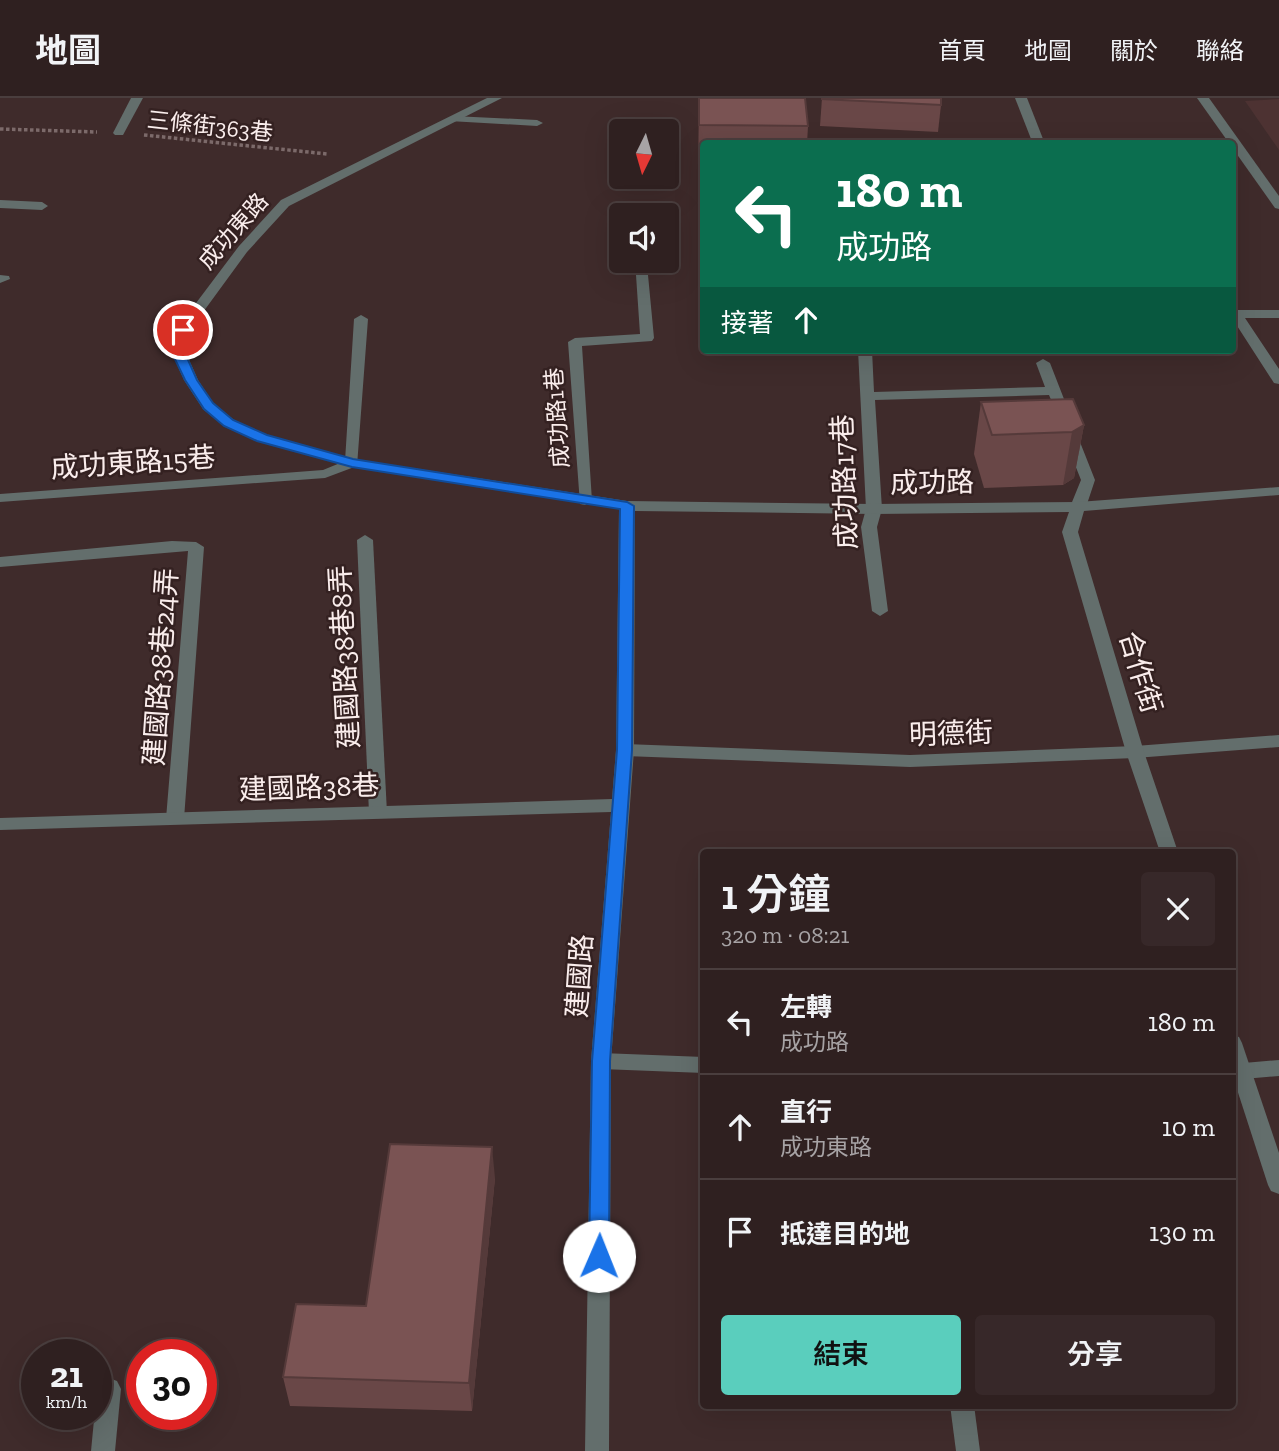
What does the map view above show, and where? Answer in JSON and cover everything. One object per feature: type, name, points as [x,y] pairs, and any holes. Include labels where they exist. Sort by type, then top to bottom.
[{"type":"street","points":[[118,132],[137,98]]},
{"type":"street","name":"成功東路","points":[[496,98],[285,203],[204,298],[183,330],[178,353],[208,406],[229,423],[262,438],[352,463],[585,501]]},
{"type":"street","points":[[1021,98],[1037,140]]},
{"type":"street","points":[[1203,98],[1233,140]]},
{"type":"street","points":[[453,119],[537,123]]},
{"type":"street","points":[[1236,144],[1279,205]]},
{"type":"street","points":[[0,205],[42,206]]},
{"type":"street","name":"成功路1巷","points":[[585,501],[575,342],[648,338],[642,275]]},
{"type":"street","points":[[1236,314],[1279,314]]},
{"type":"street","points":[[1236,317],[1279,380]]},
{"type":"street","points":[[352,463],[361,319]]},
{"type":"street","name":"成功路17巷","points":[[865,354],[874,509],[869,527],[880,611]]},
{"type":"street","name":"合作街","points":[[1043,363],[1088,480],[1070,532],[1135,752],[1168,849]]},
{"type":"street","points":[[868,396],[1054,391]]},
{"type":"street","name":"成功東路15巷","points":[[0,498],[325,474],[352,463]]},
{"type":"street","name":"成功路","points":[[585,501],[627,506],[874,509],[1078,507],[1279,491]]},
{"type":"street","name":"建國路","points":[[597,1451],[601,1061],[625,750],[627,506]]},
{"type":"street","name":"建國路38巷8弄","points":[[365,540],[378,813]]},
{"type":"street","name":"建國路38巷24弄","points":[[0,562],[172,546],[196,547],[175,819]]},
{"type":"street","name":"明德街","points":[[625,750],[910,761],[1135,752],[1279,741]]},
{"type":"street","name":"建國路38巷","points":[[0,824],[619,805]]},
{"type":"street","points":[[601,1061],[700,1065]]},
{"type":"street","points":[[1279,1068],[1237,1072],[1279,1185]]},
{"type":"street","points":[[963,1409],[968,1451]]},
{"type":"street","points":[[103,1451],[105,1430]]},
{"type":"path","name":"三條街363巷","points":[[0,129],[118,132],[374,159]]},
{"type":"shaded area","points":[[1279,99],[1279,150],[1245,101]]},
{"type":"building","points":[[699,98],[805,98],[808,126],[699,125]]},
{"type":"building","points":[[941,98],[941,105],[822,99]]},
{"type":"building","points":[[1073,399],[1084,425],[1072,432],[992,435],[981,402]]},
{"type":"building","points":[[390,1144],[492,1147],[469,1383],[283,1377],[296,1304],[366,1306]]},
{"type":"route","points":[[183,330],[178,353],[208,406],[229,423],[262,438],[352,463],[627,506],[625,750],[601,1061],[599,1256]]}]
